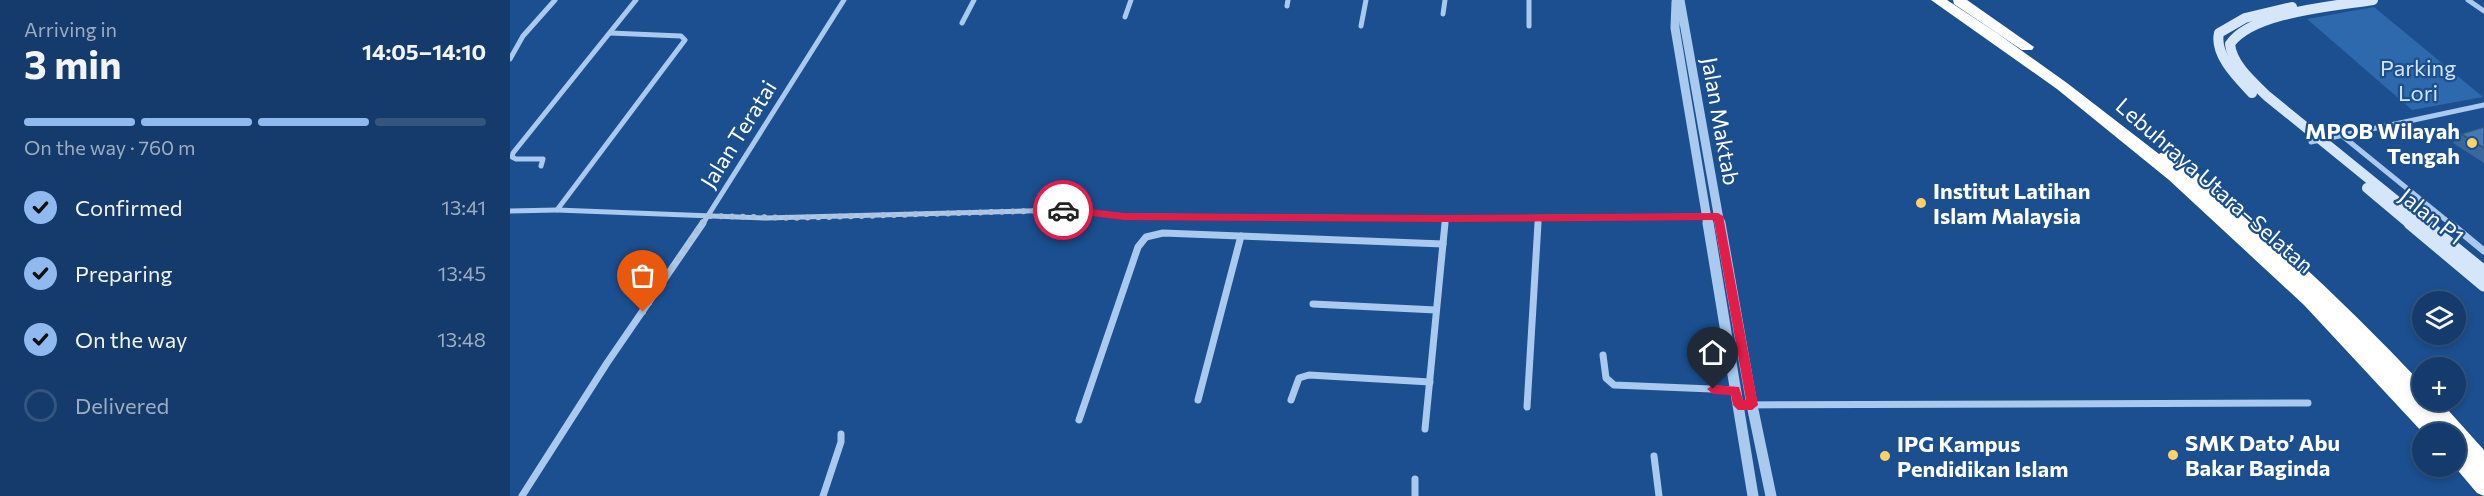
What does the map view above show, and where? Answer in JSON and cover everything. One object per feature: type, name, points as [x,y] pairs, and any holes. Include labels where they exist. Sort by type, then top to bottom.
[{"type":"highway","name":"Lebuhraya Utara–Selatan","points":[[1938,0],[2081,100],[2167,170],[2305,295],[2426,423]]},
{"type":"highway","name":"Lebuhraya Utara–Selatan","points":[[1959,0],[2079,86],[2247,223],[2323,294],[2412,386]]},
{"type":"highway","points":[[2437,411],[2484,464]]},
{"type":"highway","points":[[2466,466],[2484,487]]},
{"type":"main road","name":"Jalan P1","points":[[2332,0],[2271,11],[2245,18],[2225,28],[2219,33],[2217,42],[2228,66],[2244,86],[2484,272]]},
{"type":"main road","name":"Jalan P1","points":[[2373,0],[2275,19],[2239,33],[2230,44],[2234,57],[2250,80],[2315,141],[2484,285]]},
{"type":"street","points":[[510,59],[523,36],[555,0]]},
{"type":"street","points":[[541,166],[543,159],[516,159],[512,157],[513,153],[636,0]]},
{"type":"street","name":"Jalan Teratai","points":[[522,496],[607,363],[707,216],[844,0]]},
{"type":"street","points":[[962,23],[974,0]]},
{"type":"street","points":[[1125,17],[1131,0]]},
{"type":"street","points":[[1361,26],[1366,0]]},
{"type":"street","points":[[1443,14],[1445,0]]},
{"type":"street","points":[[1529,0],[1529,26]]},
{"type":"street","name":"Jalan Maktab","points":[[1678,0],[1713,217],[1738,405],[1753,496]]},
{"type":"street","points":[[2468,0],[2484,11]]},
{"type":"street","points":[[557,210],[685,40],[681,36],[610,33]]},
{"type":"street","points":[[2315,141],[2484,105]]},
{"type":"street","points":[[2340,134],[2484,251]]},
{"type":"street","points":[[510,210],[792,218],[1065,210],[1124,216],[1713,217]]},
{"type":"street","name":"Jalan Maktab","points":[[1713,217],[1771,496]]},
{"type":"street","points":[[1425,429],[1446,218]]},
{"type":"street","points":[[1527,407],[1538,218]]},
{"type":"street","points":[[1079,420],[1138,247],[1146,237],[1163,233],[1443,244]]},
{"type":"street","points":[[1198,400],[1242,236]]},
{"type":"street","points":[[1313,304],[1436,310]]},
{"type":"street","points":[[1603,355],[1606,378],[1614,385],[1736,390]]},
{"type":"street","points":[[1292,400],[1299,378],[1309,375],[1430,382]]},
{"type":"street","points":[[1738,405],[2308,403]]},
{"type":"street","points":[[823,496],[839,451],[841,434]]},
{"type":"street","points":[[1654,456],[1659,496]]},
{"type":"street","points":[[1415,479],[1415,496]]},
{"type":"green space","name":"Parking Lori","points":[[2374,7],[2483,97],[2412,110],[2307,19]]},
{"type":"building","points":[[2484,127],[2484,148],[2461,134]]},
{"type":"way so far","points":[[643,312],[707,216],[792,218],[1063,210]]},
{"type":"place","name":"MPOB Wilayah Tengah","points":[[2472,143]]},
{"type":"place","name":"Institut Latihan Islam Malaysia","points":[[1921,203]]},
{"type":"place","name":"SMK Dato’ Abu Bakar Baginda","points":[[2173,455]]},
{"type":"place","name":"IPG Kampus Pendidikan Islam","points":[[1885,456]]},
{"type":"route","points":[[1063,210],[1111,216],[1248,215],[1446,218],[1718,216],[1752,405],[1738,405],[1736,390],[1713,389]]}]
